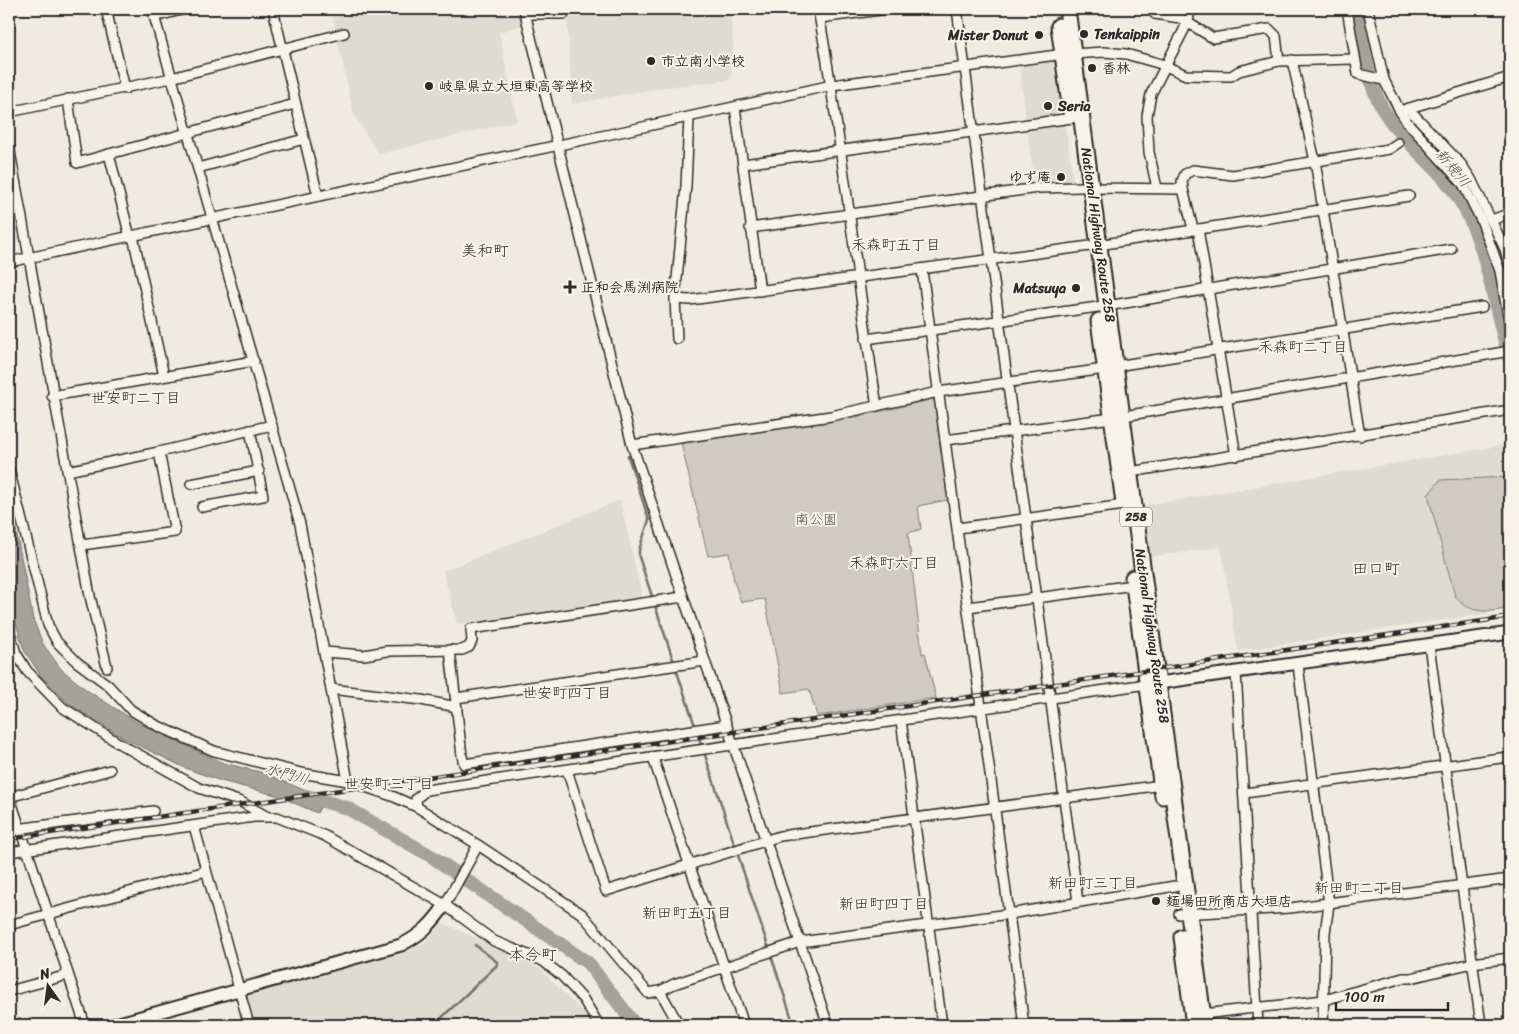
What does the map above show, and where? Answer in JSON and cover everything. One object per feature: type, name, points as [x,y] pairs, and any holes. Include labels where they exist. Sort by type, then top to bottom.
[{"type":"highway","name":"National Highway Route 258","points":[[1057,9],[1069,54],[1117,417],[1124,505],[1134,585],[1154,684],[1162,785],[1175,886],[1184,914]]},
{"type":"highway","name":"National Highway Route 258","points":[[1067,9],[1072,118],[1086,187]]},
{"type":"highway","name":"National Highway Route 258","points":[[1117,417],[1130,472],[1154,684],[1200,1021]]},
{"type":"street","points":[[106,9],[125,89]]},
{"type":"street","points":[[185,9],[153,13],[300,524],[348,781]]},
{"type":"street","points":[[273,9],[318,196]]},
{"type":"street","points":[[877,406],[848,214],[832,85],[819,13],[888,9]]},
{"type":"street","points":[[957,9],[1078,902]]},
{"type":"street","points":[[1150,9],[1155,14],[1180,18],[1213,38],[1269,29],[1276,36],[1279,61]]},
{"type":"street","points":[[1157,188],[1149,152],[1147,116],[1151,94],[1188,22],[1190,9]]},
{"type":"street","points":[[1347,9],[1358,74],[1383,80]]},
{"type":"street","points":[[1368,9],[1383,80],[1425,142],[1450,167],[1467,191],[1493,247],[1510,327]]},
{"type":"street","points":[[564,14],[524,11],[632,445],[828,1025]]},
{"type":"street","points":[[9,112],[125,89],[344,33]]},
{"type":"street","points":[[9,262],[689,118],[832,85],[1069,54],[1120,53],[1166,66],[1186,75],[1231,76],[1239,71],[1279,61],[1354,59]]},
{"type":"street","points":[[1292,60],[1315,161],[1360,436]]},
{"type":"street","points":[[1404,110],[1510,77]]},
{"type":"street","points":[[68,99],[77,163],[295,104]]},
{"type":"street","points":[[735,107],[760,291]]},
{"type":"street","points":[[1404,110],[1461,164],[1472,179],[1492,220],[1509,265],[1510,293]]},
{"type":"street","points":[[677,339],[675,300],[686,186],[689,118]]},
{"type":"street","points":[[743,164],[1072,118]]},
{"type":"street","points":[[198,168],[304,139]]},
{"type":"street","points":[[1236,456],[1196,229],[1183,189],[1182,182],[1185,174],[1193,170],[1233,175],[1389,149],[1398,142]]},
{"type":"street","points":[[9,146],[52,396],[82,545],[90,596],[107,667]]},
{"type":"street","points":[[109,154],[132,236],[164,376]]},
{"type":"street","points":[[750,228],[1038,188],[1183,189]]},
{"type":"street","points":[[675,300],[922,270],[1410,196]]},
{"type":"street","points":[[1492,220],[1510,213]]},
{"type":"street","points":[[866,340],[1208,290],[1451,249]]},
{"type":"street","points":[[922,270],[1024,1025]]},
{"type":"street","points":[[632,445],[779,424],[877,406],[938,392],[1110,368],[1482,307]]},
{"type":"street","points":[[945,440],[1117,417],[1510,351]]},
{"type":"street","points":[[52,396],[254,360]]},
{"type":"street","points":[[1130,472],[1360,436],[1510,410]]},
{"type":"street","points":[[67,470],[159,452],[272,425]]},
{"type":"street","points":[[202,507],[263,496],[250,430]]},
{"type":"street","points":[[82,545],[175,532],[159,452]]},
{"type":"street","points":[[9,468],[48,625],[57,642],[77,662],[108,686],[131,710],[156,725],[206,747],[259,764],[348,781],[392,796],[417,808],[582,914],[648,993],[660,991],[674,984],[800,942],[1009,914],[1175,886]]},
{"type":"street","points":[[191,484],[259,472]]},
{"type":"street","points":[[958,528],[1124,505]]},
{"type":"street","points":[[968,607],[1134,585]]},
{"type":"street","points":[[324,652],[364,655],[387,651],[450,650],[469,647],[472,641],[471,629],[683,597]]},
{"type":"street","points":[[9,630],[16,653],[27,671],[62,707],[120,744],[199,788],[241,802],[260,810],[266,816]]},
{"type":"street","points":[[417,808],[416,799],[426,790],[653,758],[981,707],[1298,665],[1510,633]]},
{"type":"street","points":[[1429,645],[1481,1025]]},
{"type":"street","points":[[450,650],[464,764],[726,725]]},
{"type":"street","points":[[331,689],[421,700],[457,702],[705,660]]},
{"type":"street","points":[[1298,665],[1329,904],[1325,933],[1323,1025]]},
{"type":"street","points":[[1236,673],[1258,1025]]},
{"type":"street","points":[[901,720],[942,1025]]},
{"type":"street","points":[[653,758],[744,1025]]},
{"type":"street","points":[[1245,793],[1508,758]]},
{"type":"street","points":[[85,1025],[9,797],[110,770]]},
{"type":"street","points":[[567,770],[606,891],[765,839],[1162,785]]},
{"type":"street","points":[[9,830],[153,811]]},
{"type":"street","points":[[9,852],[266,816],[277,817],[325,836],[447,902],[494,941],[543,961],[562,976],[583,999],[599,1025]]},
{"type":"street","points":[[194,826],[249,1025]]},
{"type":"street","points":[[112,1025],[400,945],[416,937],[432,924],[447,902],[477,847]]},
{"type":"street","points":[[9,925],[206,870]]},
{"type":"street","points":[[1184,914],[1251,911],[1329,904],[1510,879]]},
{"type":"street","points":[[1200,1021],[1257,1007],[1324,1000],[1403,978],[1411,978],[1472,963],[1510,958]]},
{"type":"street","points":[[9,991],[68,975]]},
{"type":"street","points":[[660,991],[663,1000],[678,1025]]},
{"type":"shaded area","name":"岐阜県立大垣東高等学校","points":[[331,9],[519,9],[523,25],[499,32],[517,121],[379,154],[354,115]]},
{"type":"shaded area","name":"市立南小学校","points":[[567,9],[730,9],[733,41],[731,80],[666,87],[572,104]]},
{"type":"shaded area","points":[[1056,59],[1063,114],[1026,119],[1019,64]]},
{"type":"shaded area","points":[[1065,124],[1074,184],[1035,185],[1027,129]]},
{"type":"shaded area","points":[[1510,444],[1510,610],[1238,651],[1221,547],[1149,557],[1141,506]]},
{"type":"shaded area","name":"水門川","points":[[9,494],[33,619],[43,644],[61,669],[88,691],[138,723],[223,763],[264,773],[325,799],[317,813],[276,795],[221,781],[185,768],[122,737],[68,703],[41,676],[24,650],[9,601]]},
{"type":"shaded area","points":[[620,500],[643,601],[483,624],[457,623],[443,571]]},
{"type":"shaded area","points":[[443,923],[539,968],[588,1017],[592,1025],[253,1025],[245,995],[375,960],[424,943]]},
{"type":"green space","name":"南公園","points":[[934,399],[948,500],[918,506],[921,529],[908,533],[922,654],[925,653],[936,698],[817,716],[809,689],[783,693],[765,599],[741,602],[734,581],[729,553],[708,556],[681,443],[851,418]]},
{"type":"green space","points":[[1510,477],[1510,608],[1480,611],[1467,606],[1455,596],[1428,495],[1440,480]]},
{"type":"waterway","name":"新規川","points":[[1358,9],[1367,67],[1382,108],[1398,130],[1451,187],[1477,235],[1510,358]]},
{"type":"waterway","points":[[628,456],[649,520],[639,550],[639,557],[702,747]]},
{"type":"waterway","points":[[704,752],[794,1025]]},
{"type":"waterway","name":"水門川","points":[[306,796],[347,808],[431,856],[588,963],[635,1025]]},
{"type":"waterway","points":[[434,1025],[497,965],[497,962],[475,945]]},
{"type":"railway","points":[[9,839],[1510,617]]},
{"type":"place","name":"Tenkaippin","points":[[1084,34]]},
{"type":"place","name":"Mister Donut","points":[[1039,35]]},
{"type":"place","name":"市立南小学校","points":[[651,61]]},
{"type":"place","name":"香林","points":[[1092,68]]},
{"type":"place","name":"岐阜県立大垣東高等学校","points":[[429,86]]},
{"type":"place","name":"Seria","points":[[1048,106]]},
{"type":"place","name":"ゆず庵","points":[[1061,177]]},
{"type":"place","name":"正和会馬渕病院","points":[[570,287]]},
{"type":"place","name":"Matsuya","points":[[1076,288]]},
{"type":"place","name":"麺場田所商店大垣店","points":[[1156,901]]},
{"type":"district","name":"禾森町五丁目","points":[[896,245]]},
{"type":"district","name":"美和町","points":[[485,250]]},
{"type":"district","name":"禾森町二丁目","points":[[1303,347]]},
{"type":"district","name":"世安町二丁目","points":[[136,398]]},
{"type":"district","name":"禾森町六丁目","points":[[894,563]]},
{"type":"district","name":"田口町","points":[[1376,568]]},
{"type":"district","name":"世安町四丁目","points":[[567,693]]},
{"type":"district","name":"世安町三丁目","points":[[389,784]]},
{"type":"district","name":"新田町三丁目","points":[[1093,883]]},
{"type":"district","name":"新田町二丁目","points":[[1359,888]]},
{"type":"district","name":"新田町四丁目","points":[[884,904]]},
{"type":"district","name":"新田町五丁目","points":[[687,913]]},
{"type":"district","name":"本今町","points":[[533,954]]}]
